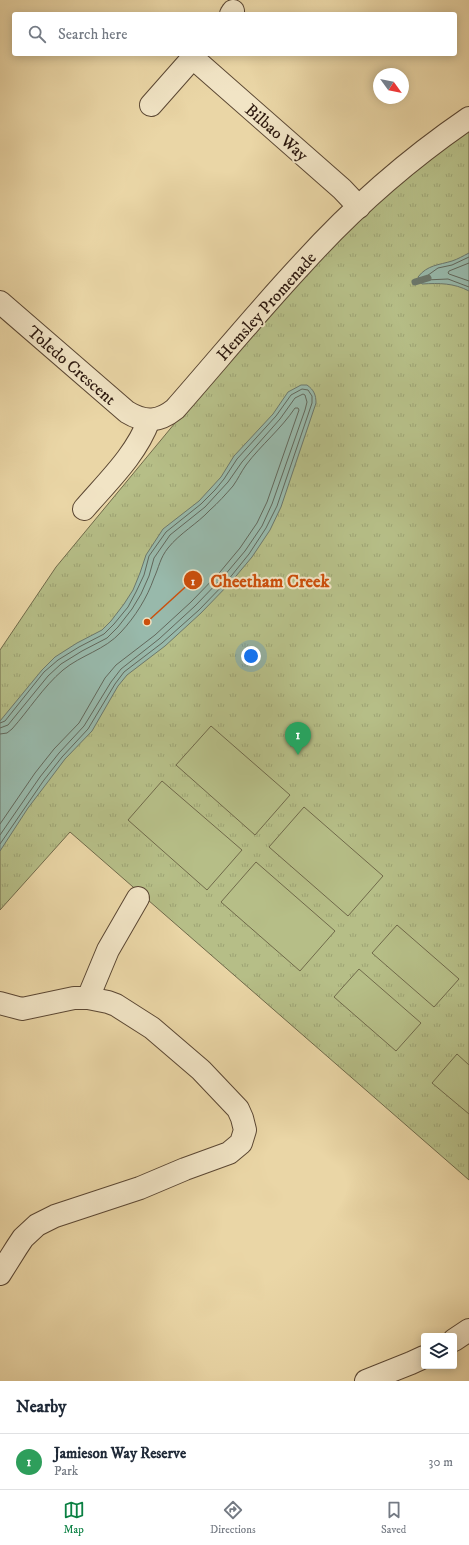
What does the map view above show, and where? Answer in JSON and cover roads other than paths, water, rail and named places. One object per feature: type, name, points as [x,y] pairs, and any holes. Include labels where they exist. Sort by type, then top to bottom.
[{"type":"street","name":"Bilbao Way","points":[[151,105],[194,56],[342,189],[359,207]]},
{"type":"street","name":"Hemsley Promenade","points":[[149,420],[159,419],[175,409],[303,262],[359,207],[407,165],[469,118]]},
{"type":"street","name":"Toledo Crescent","points":[[0,302],[127,412],[133,416],[149,420]]},
{"type":"street","points":[[84,509],[130,456],[144,435],[149,420]]},
{"type":"street","points":[[88,998],[108,950],[138,898]]},
{"type":"street","points":[[0,1003],[22,1009],[74,998],[88,998],[108,1002],[125,1010],[152,1028],[201,1070],[238,1109],[244,1124],[244,1139],[229,1153],[184,1169],[140,1188],[55,1216],[37,1226],[20,1242],[0,1274]]},
{"type":"street","points":[[457,1338],[469,1330]]},
{"type":"street","points":[[366,1381],[397,1370],[421,1358]]},
{"type":"water","points":[[469,253],[469,291],[458,286],[446,284],[422,284],[418,277],[429,268],[454,260]]},
{"type":"water","points":[[301,385],[307,385],[313,391],[316,403],[281,507],[270,530],[252,557],[231,582],[201,613],[165,646],[127,675],[118,686],[92,731],[65,759],[28,808],[0,851],[0,721],[42,670],[55,657],[102,630],[111,621],[133,590],[146,555],[163,529],[199,501],[221,477],[234,456],[273,414],[288,392]]},
{"type":"waterway","points":[[415,282],[428,278]]},
{"type":"place","name":"Cheetham Creek","points":[[147,622]]},
{"type":"place","name":"Jamieson Way Reserve","points":[[298,755]]}]
